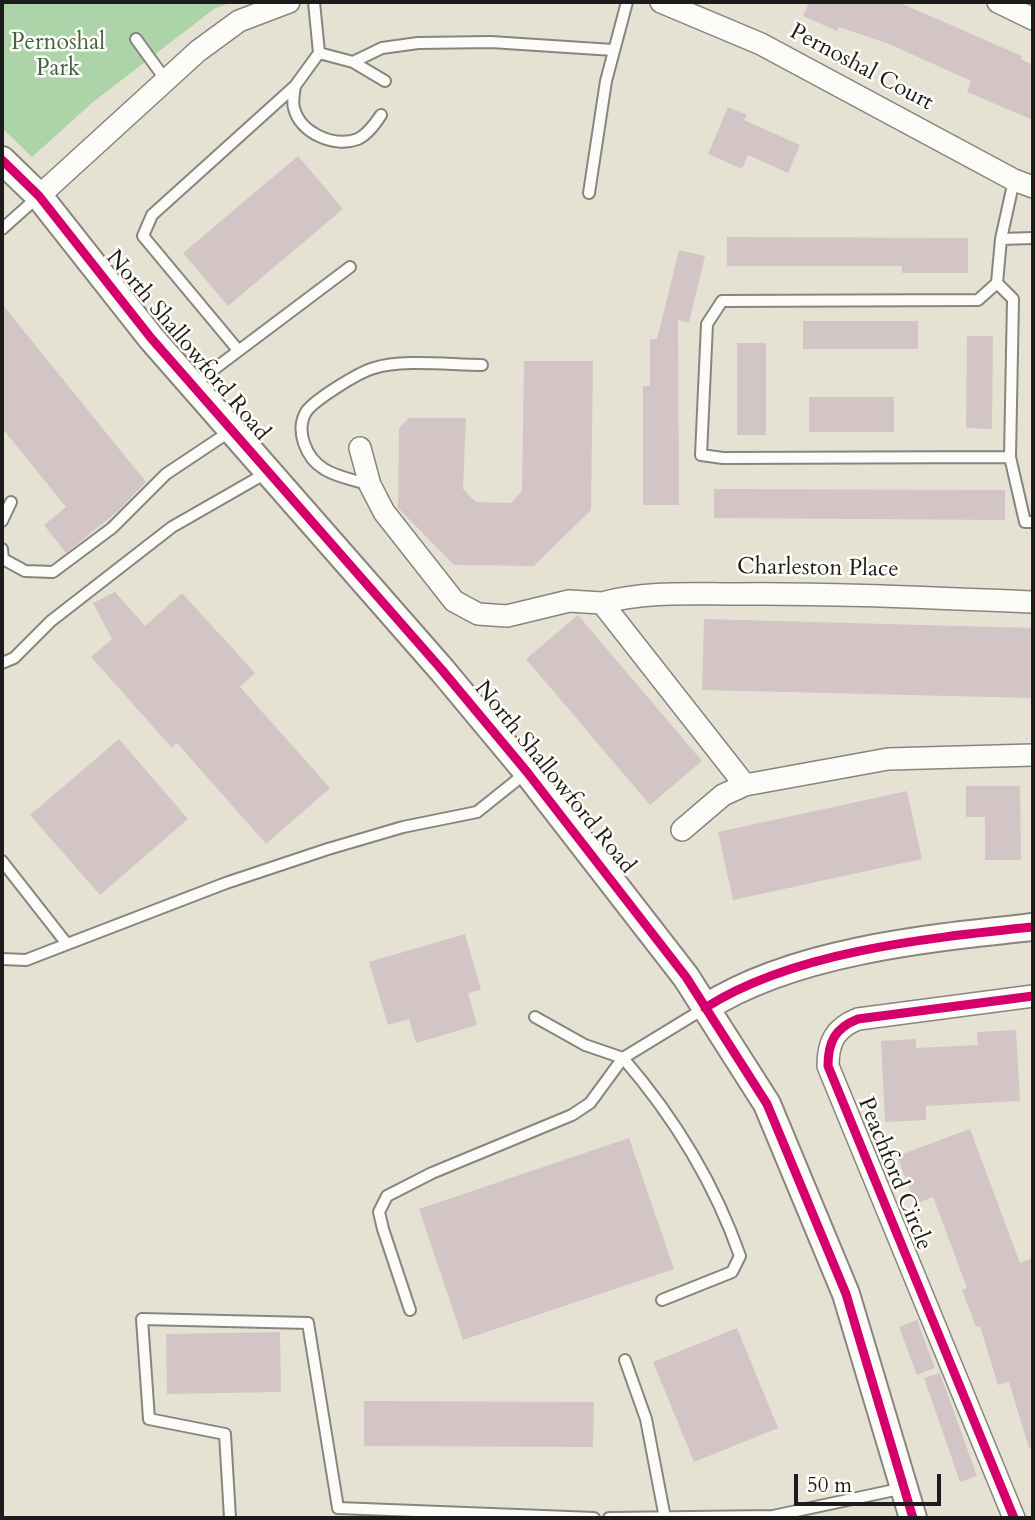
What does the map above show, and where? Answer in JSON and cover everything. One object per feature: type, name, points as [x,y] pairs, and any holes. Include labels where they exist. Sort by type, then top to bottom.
[{"type":"street","points":[[39,196],[164,79],[239,22],[289,2]]},
{"type":"street","name":"Pernoshal Court","points":[[661,2],[761,44],[1023,183]]},
{"type":"street","points":[[998,2],[1033,19]]},
{"type":"street","name":"North Shallowford Road","points":[[2,160],[39,196],[193,385],[527,772],[687,977],[767,1104],[846,1294],[913,1518]]},
{"type":"street","name":"Charleston Place","points":[[360,448],[370,485],[384,512],[454,601],[478,614],[507,616],[569,601],[602,603],[622,597],[671,594],[802,593],[1033,602]]},
{"type":"street","points":[[602,603],[745,785]]},
{"type":"street","points":[[682,830],[723,795],[745,785],[888,759],[1033,755]]},
{"type":"street","points":[[705,1008],[730,992],[768,977],[868,949],[1033,927]]},
{"type":"street","name":"Peachford Circle","points":[[1014,1518],[828,1066],[828,1054],[834,1034],[844,1024],[858,1019],[1033,996]]},
{"type":"lane","points":[[238,350],[143,236],[152,215],[295,86],[319,52],[314,2]]},
{"type":"lane","points":[[589,193],[613,50],[627,2]]},
{"type":"lane","points":[[136,39],[164,79]]},
{"type":"lane","points":[[354,62],[382,48],[418,43],[491,42],[613,50]]},
{"type":"lane","points":[[319,52],[354,62],[384,81]]},
{"type":"lane","points":[[295,86],[293,106],[299,120],[323,139],[358,139],[372,129],[381,115]]},
{"type":"lane","points":[[1010,457],[723,458],[701,455],[707,324],[722,301],[978,300],[997,283],[1001,239],[1023,183]]},
{"type":"lane","points":[[2,229],[39,196]]},
{"type":"lane","points":[[1001,239],[1033,238]]},
{"type":"lane","points":[[193,385],[350,267]]},
{"type":"lane","points":[[997,283],[1013,299],[1010,457],[1025,522],[1033,522]]},
{"type":"lane","points":[[370,485],[324,470],[312,459],[302,440],[305,413],[313,405],[372,368],[482,365]]},
{"type":"lane","points":[[2,549],[3,559],[25,571],[53,572],[111,528],[166,474],[232,430]]},
{"type":"lane","points":[[2,663],[14,658],[51,621],[172,527],[268,472]]},
{"type":"lane","points":[[2,522],[11,502]]},
{"type":"lane","points":[[2,959],[26,960],[226,883],[328,849],[403,827],[477,812],[527,772]]},
{"type":"lane","points":[[2,861],[67,944]]},
{"type":"lane","points":[[410,1310],[379,1212],[387,1196],[432,1173],[572,1115],[590,1104],[623,1058],[705,1008]]},
{"type":"lane","points":[[535,1017],[585,1045],[623,1058],[686,1139],[729,1225],[740,1256],[732,1272],[662,1300]]},
{"type":"lane","points":[[230,1518],[225,1434],[149,1419],[142,1319],[307,1323],[338,1508],[594,1518]]},
{"type":"lane","points":[[625,1360],[646,1419],[665,1518]]},
{"type":"lane","points":[[610,1518],[773,1516],[904,1488]]},
{"type":"green space","name":"Pernoshal Park","points":[[2,2],[232,2],[214,9],[93,102],[32,157],[2,128]]},
{"type":"building","points":[[809,2],[898,2],[1022,56],[1021,59],[1033,65],[1033,120],[967,92],[971,81],[889,44],[839,27],[837,31],[803,16]]},
{"type":"building","points":[[728,107],[747,115],[744,120],[800,145],[788,173],[748,155],[742,169],[708,154]]},
{"type":"building","points":[[298,156],[343,209],[228,306],[183,253]]},
{"type":"building","points":[[727,237],[968,238],[968,273],[902,273],[902,266],[727,266]]},
{"type":"building","points":[[679,250],[705,256],[689,323],[678,320],[679,505],[643,505],[643,386],[650,386],[650,339],[657,339]]},
{"type":"building","points":[[2,304],[146,482],[118,511],[66,553],[44,525],[66,507],[2,428]]},
{"type":"building","points":[[803,321],[918,321],[918,349],[803,349]]},
{"type":"building","points":[[967,336],[993,336],[992,429],[966,428]]},
{"type":"building","points":[[737,343],[766,343],[766,435],[737,435]]},
{"type":"building","points":[[524,361],[593,361],[591,510],[534,566],[454,565],[398,508],[399,428],[409,418],[466,418],[463,489],[476,502],[511,503],[522,491]]},
{"type":"building","points":[[809,397],[894,397],[894,432],[809,432]]},
{"type":"building","points":[[714,489],[1005,490],[1005,520],[714,518]]},
{"type":"building","points":[[115,592],[145,626],[182,593],[255,673],[240,687],[330,788],[266,844],[177,743],[172,748],[91,657],[112,639],[93,603]]},
{"type":"building","points":[[578,615],[702,761],[650,805],[526,659]]},
{"type":"building","points":[[704,619],[1033,628],[1033,698],[702,690]]},
{"type":"building","points":[[119,739],[188,819],[100,895],[30,815]]},
{"type":"building","points":[[966,786],[1020,786],[1021,860],[985,860],[985,817],[966,817]]},
{"type":"building","points":[[907,791],[922,859],[733,900],[718,832]]},
{"type":"building","points":[[465,934],[481,990],[468,993],[477,1025],[416,1043],[409,1019],[388,1025],[369,962]]},
{"type":"building","points":[[1016,1030],[1020,1101],[926,1106],[926,1120],[885,1122],[881,1041],[916,1039],[916,1048],[978,1045],[977,1032]]},
{"type":"building","points":[[970,1129],[1020,1263],[1033,1258],[1033,1447],[1029,1448],[1009,1382],[998,1385],[980,1326],[976,1327],[962,1290],[967,1288],[933,1197],[915,1204],[897,1156]]},
{"type":"building","points":[[629,1138],[674,1269],[463,1340],[419,1209]]},
{"type":"building","points":[[917,1320],[935,1368],[917,1375],[899,1327]]},
{"type":"building","points":[[737,1328],[778,1428],[694,1462],[653,1362]]},
{"type":"building","points":[[280,1332],[281,1392],[167,1394],[166,1334]]},
{"type":"building","points":[[940,1373],[977,1476],[960,1482],[924,1378]]},
{"type":"building","points":[[364,1401],[594,1402],[593,1447],[364,1446]]},
{"type":"cycle path","points":[[2,160],[39,196],[151,338],[442,670],[527,772],[686,977],[767,1104],[846,1294],[913,1518]]},
{"type":"cycle path","points":[[705,1008],[740,989],[820,960],[907,942],[1033,927]]},
{"type":"cycle path","points":[[1014,1518],[828,1066],[829,1050],[834,1037],[838,1031],[858,1019],[1033,996]]}]
